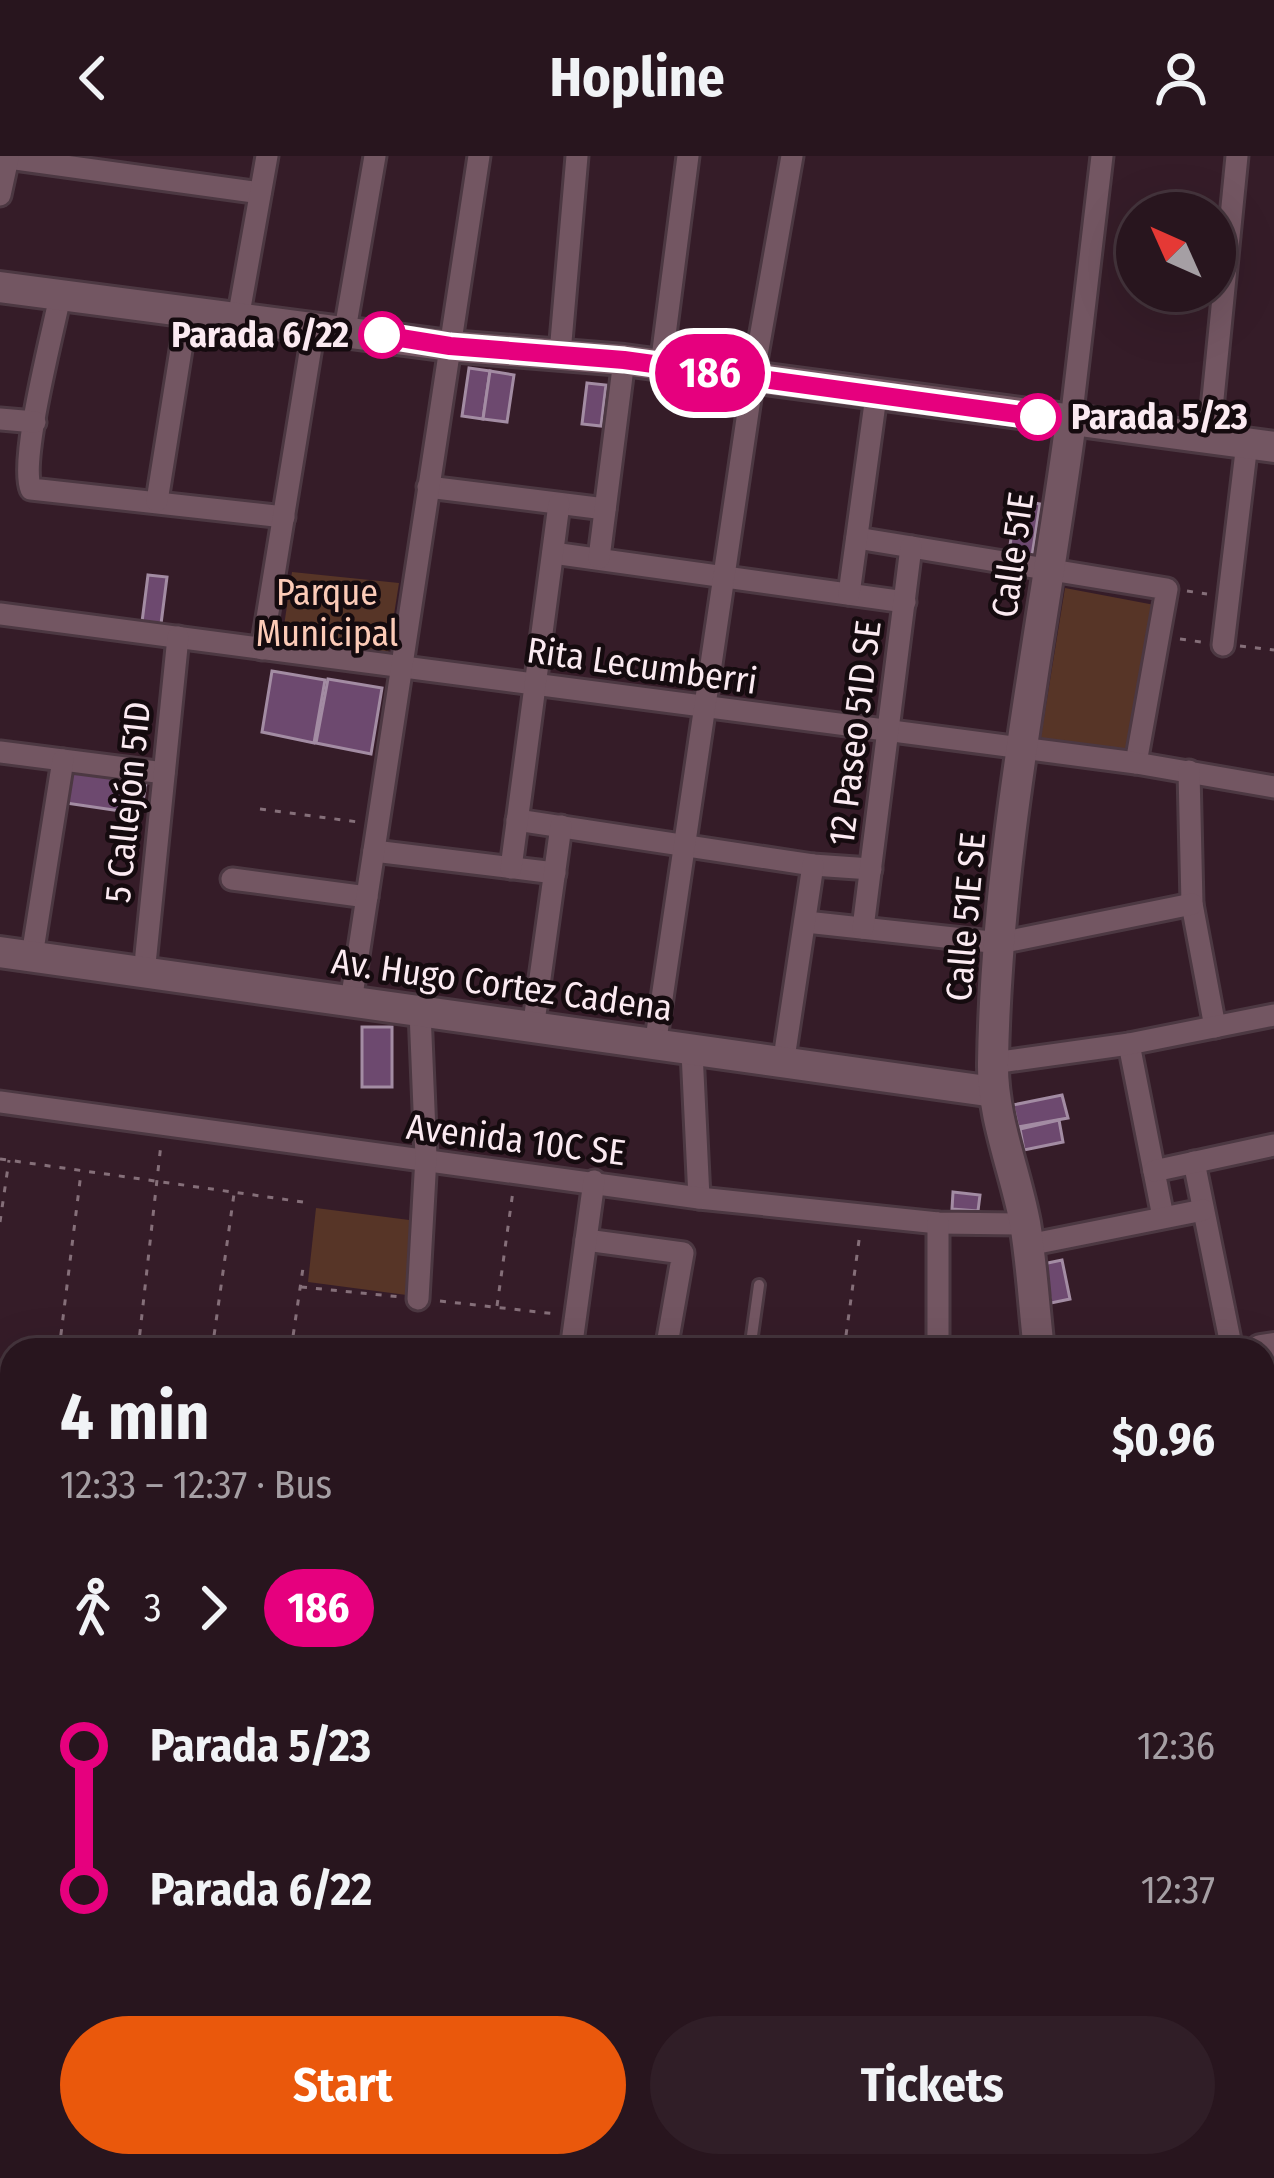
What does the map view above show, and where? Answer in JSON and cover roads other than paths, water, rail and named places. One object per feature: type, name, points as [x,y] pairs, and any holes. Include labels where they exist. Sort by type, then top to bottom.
[{"type":"street","points":[[238,319],[267,156]]},
{"type":"street","points":[[262,649],[284,518],[375,156]]},
{"type":"street","points":[[351,1002],[479,156]]},
{"type":"street","points":[[560,353],[577,156]]},
{"type":"street","points":[[662,366],[688,156]]},
{"type":"street","points":[[655,1046],[753,379],[792,156]]},
{"type":"street","name":"Calle 51E","points":[[1023,751],[1071,421],[1102,156]]},
{"type":"street","points":[[1208,439],[1237,156]]},
{"type":"street","points":[[0,195],[4,157],[260,193]]},
{"type":"street","points":[[0,287],[450,346],[624,360],[1261,445],[1228,597],[1223,645]]},
{"type":"street","points":[[60,296],[27,477],[35,491],[284,518]]},
{"type":"street","points":[[158,501],[187,312]]},
{"type":"street","points":[[599,558],[624,360]]},
{"type":"street","points":[[849,594],[876,396]]},
{"type":"street","points":[[0,419],[35,422]]},
{"type":"street","points":[[428,488],[605,509]]},
{"type":"street","points":[[511,868],[560,504]]},
{"type":"street","points":[[857,538],[1167,589],[1136,763]]},
{"type":"street","name":"12 Paseo 51D SE","points":[[863,928],[911,547]]},
{"type":"street","points":[[553,553],[905,602]]},
{"type":"street","name":"Rita Lecumberri","points":[[0,614],[1136,763],[1274,787]]},
{"type":"street","name":"5 Callejón 51D","points":[[144,974],[178,638]]},
{"type":"street","name":"Calle 51E SE","points":[[1023,751],[1000,943],[993,1077],[1026,1234],[1038,1338]]},
{"type":"street","points":[[0,752],[164,773]]},
{"type":"street","points":[[32,956],[63,760]]},
{"type":"street","points":[[1189,772],[1192,904],[1214,1027]]},
{"type":"street","points":[[518,820],[813,865],[871,869]]},
{"type":"street","points":[[533,1029],[561,826]]},
{"type":"street","points":[[374,851],[555,873]]},
{"type":"street","points":[[783,1065],[813,865]]},
{"type":"street","points":[[232,879],[367,897]]},
{"type":"street","points":[[806,922],[1000,943],[1192,904]]},
{"type":"street","name":"Av. Hugo Cortez Cadena","points":[[0,952],[783,1065],[993,1077]]},
{"type":"street","points":[[418,1299],[425,1162],[420,1012]]},
{"type":"street","points":[[993,1077],[1274,1015]]},
{"type":"street","points":[[1129,1044],[1163,1217]]},
{"type":"street","points":[[692,1052],[699,1198]]},
{"type":"street","name":"Avenida 10C SE","points":[[0,1102],[699,1198],[1026,1234],[1203,1210]]},
{"type":"street","points":[[1154,1171],[1274,1145]]},
{"type":"street","points":[[1194,1162],[1230,1338]]},
{"type":"street","points":[[573,1338],[594,1180]]},
{"type":"street","points":[[938,1223],[938,1338]]},
{"type":"street","points":[[586,1240],[683,1253],[668,1338]]},
{"type":"lane","points":[[752,1338],[759,1285]]},
{"type":"place","name":"Parada 6/22","points":[[382,335]]},
{"type":"place","name":"Parada 5/23","points":[[1038,417]]},
{"type":"park label","name":"Parque Municipal","points":[[327,614]]}]
